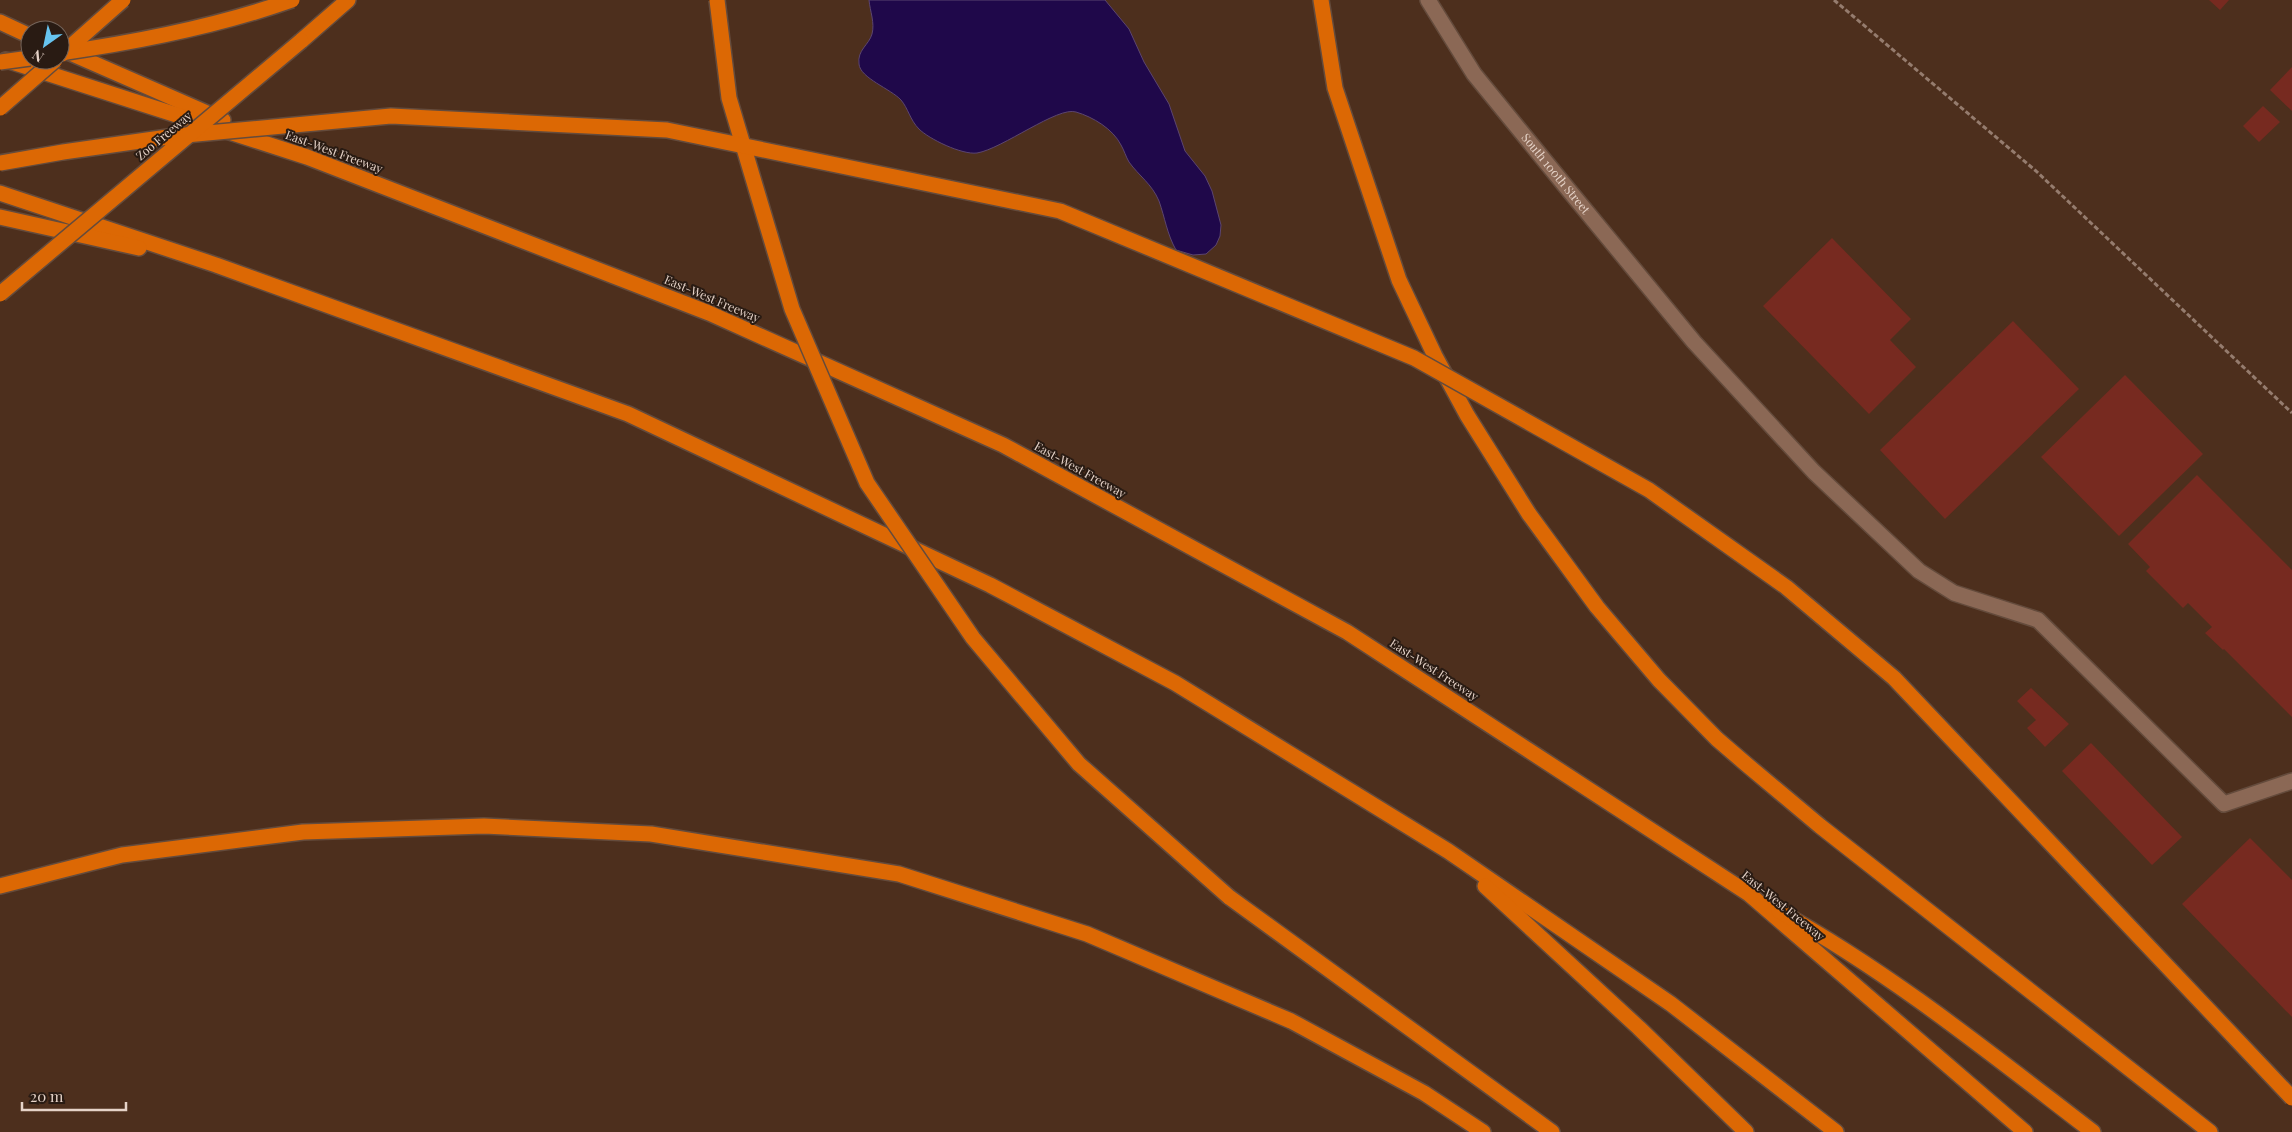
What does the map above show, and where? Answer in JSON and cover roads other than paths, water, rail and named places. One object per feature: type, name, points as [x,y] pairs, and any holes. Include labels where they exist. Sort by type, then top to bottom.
[{"type":"highway","points":[[70,45],[122,0]]},
{"type":"highway","points":[[70,52],[191,28],[292,0]]},
{"type":"highway","name":"Zoo Freeway","points":[[0,294],[348,0]]},
{"type":"highway","points":[[717,0],[729,98],[792,309],[867,483],[972,638],[1079,764],[1229,897],[1552,1132]]},
{"type":"highway","points":[[1320,0],[1335,88],[1399,280],[1431,348],[1467,416],[1529,514],[1592,601],[1659,680],[1717,739],[1746,764],[1820,826],[2210,1132]]},
{"type":"highway","points":[[0,22],[20,31]]},
{"type":"highway","points":[[70,53],[307,157]]},
{"type":"highway","points":[[0,60],[20,59]]},
{"type":"highway","name":"East-West Freeway","points":[[0,60],[307,157],[709,313],[1003,445],[1347,632],[1749,894],[2026,1132]]},
{"type":"highway","points":[[0,108],[44,70]]},
{"type":"highway","points":[[0,163],[175,136],[391,116],[667,130],[1060,211],[1414,358],[1650,490],[1786,586],[1894,678],[2292,1098]]},
{"type":"highway","points":[[0,192],[216,265],[628,414],[990,585],[1175,683],[1448,851],[1671,1004],[1836,1132]]},
{"type":"highway","points":[[0,217],[216,265]]},
{"type":"highway","points":[[0,886],[122,855],[303,832],[484,826],[651,834],[889,873],[1087,934],[1291,1021],[1424,1093],[1483,1132]]},
{"type":"highway","points":[[1448,851],[1639,1028],[1746,1132]]},
{"type":"highway","points":[[1749,894],[1871,967],[1953,1024],[2093,1132]]},
{"type":"street","name":"South 100th Street","points":[[1428,0],[1474,74],[1694,342],[1814,472],[1919,571],[1954,593],[2038,620],[2224,804],[2292,781]]}]
